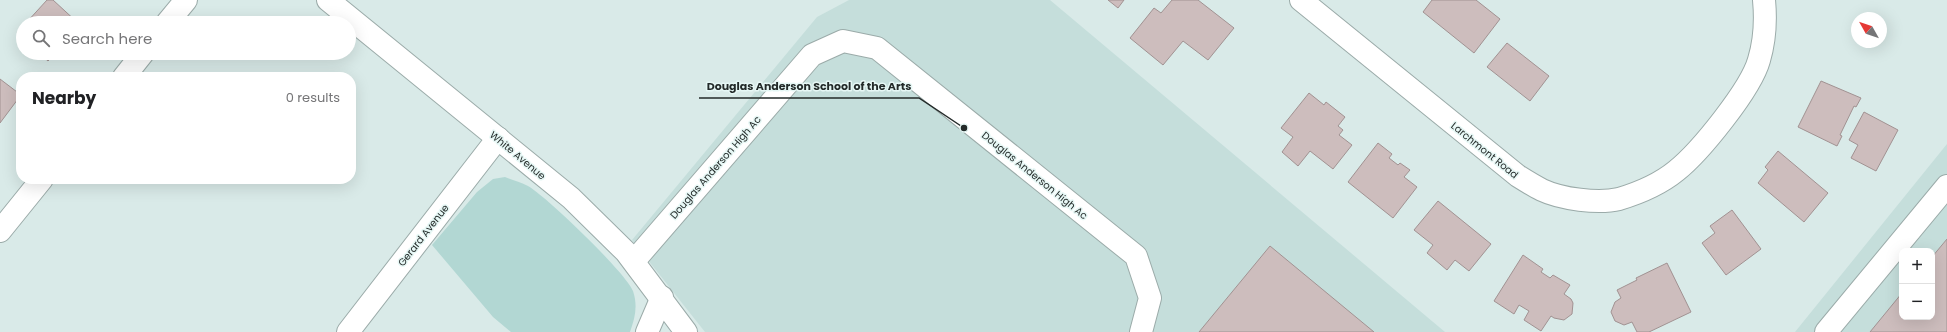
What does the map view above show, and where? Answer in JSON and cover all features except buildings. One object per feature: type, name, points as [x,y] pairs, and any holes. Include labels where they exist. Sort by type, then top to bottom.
[{"type":"street","points":[[173,16],[186,0]]},
{"type":"street","name":"White Avenue","points":[[328,0],[348,16]]},
{"type":"street","name":"Larchmont Road","points":[[1301,0],[1518,176],[1543,191],[1584,201],[1618,199],[1652,186],[1677,170],[1710,135],[1739,98],[1759,61],[1766,26],[1764,0]]},
{"type":"street","name":"White Avenue","points":[[356,23],[571,198],[634,261],[686,332]]},
{"type":"street","name":"Douglas Anderson High Ac","points":[[634,261],[812,55],[843,41],[877,48],[1136,256],[1150,298],[1141,332]]},
{"type":"street","points":[[128,72],[137,60]]},
{"type":"street","name":"Gerard Avenue","points":[[348,332],[498,138]]},
{"type":"street","points":[[0,231],[38,184]]},
{"type":"street","points":[[1826,332],[1947,186]]},
{"type":"street","points":[[647,332],[662,298]]},
{"type":"shaded area","points":[[849,0],[1050,0],[1445,332],[705,332],[632,240],[817,17]]},
{"type":"shaded area","points":[[1947,144],[1947,332],[1795,332]]},
{"type":"shaded area","points":[[505,177],[528,186],[551,204],[616,268],[627,282],[635,296],[636,307],[630,332],[511,332],[493,317],[432,245],[477,192],[493,179]]},
{"type":"place","name":"Douglas Anderson School of the Arts","points":[[964,128]]}]
